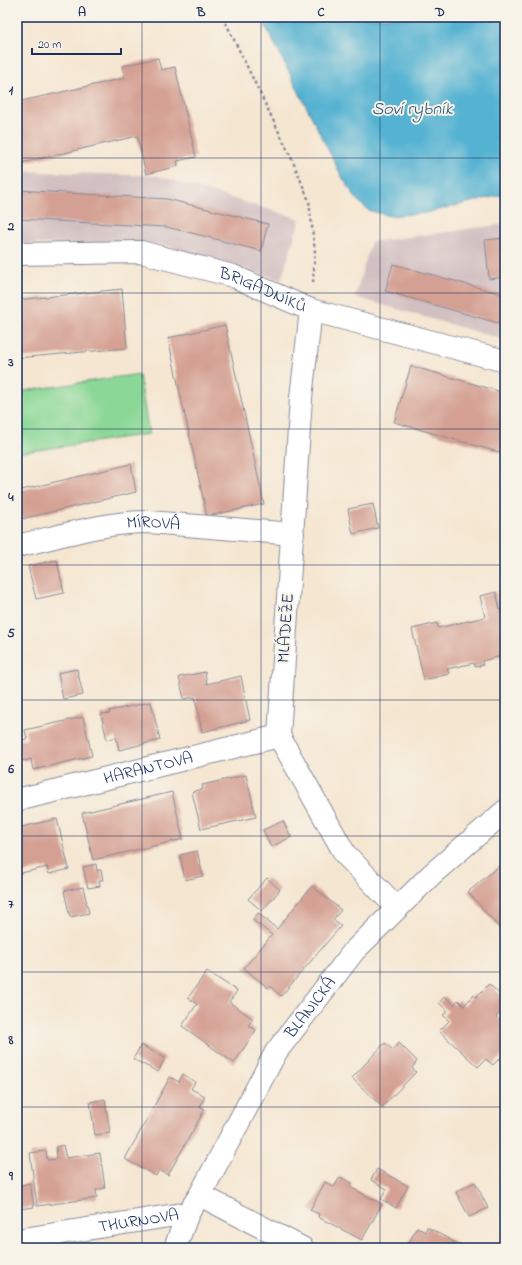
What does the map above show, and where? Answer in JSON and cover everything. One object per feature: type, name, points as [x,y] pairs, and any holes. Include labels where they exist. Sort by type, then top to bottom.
[{"type":"street","name":"BRIGÁDNÍKŮ","points":[[17,254],[141,252],[233,276],[311,310],[505,361]]},
{"type":"street","name":"MLÁDEŽE","points":[[279,736],[301,398],[311,310]]},
{"type":"street","name":"MÍROVÁ","points":[[17,546],[104,525],[131,522],[150,522],[293,534]]},
{"type":"street","name":"HARANTOVA","points":[[17,800],[279,736]]},
{"type":"street","points":[[279,736],[345,854],[397,908]]},
{"type":"street","name":"BLANICKÁ","points":[[175,1248],[194,1204],[276,1052],[354,951],[432,874],[505,811]]},
{"type":"street","points":[[194,1204],[302,1248]]},
{"type":"street","name":"THURNOVA","points":[[17,1240],[194,1204]]},
{"type":"path","points":[[223,17],[291,157],[308,201],[315,252],[311,310]]},
{"type":"shaded area","points":[[17,171],[158,176],[300,219],[281,280],[161,244],[17,244]]},
{"type":"shaded area","points":[[505,224],[505,340],[355,297],[371,242]]},
{"type":"green space","points":[[139,374],[149,434],[17,453],[17,392]]},
{"type":"water","name":"Soví rybník","points":[[261,17],[505,17],[505,194],[425,213],[389,216],[368,210],[357,200],[342,177]]},
{"type":"building","points":[[158,58],[161,70],[175,67],[196,157],[177,161],[178,166],[146,174],[137,136],[17,164],[17,102],[125,78],[122,66]]},
{"type":"building","points":[[17,190],[167,199],[268,224],[261,251],[166,227],[17,219]]},
{"type":"building","points":[[505,238],[505,277],[489,279],[485,240]]},
{"type":"building","points":[[393,264],[505,295],[505,325],[385,291]]},
{"type":"building","points":[[122,289],[127,348],[17,358],[17,300]]},
{"type":"building","points":[[225,325],[264,504],[207,516],[168,338]]},
{"type":"building","points":[[411,366],[505,393],[505,454],[394,422]]},
{"type":"building","points":[[131,464],[136,492],[17,520],[17,491]]},
{"type":"building","points":[[373,504],[378,528],[353,534],[348,509]]},
{"type":"building","points":[[57,560],[64,593],[36,599],[28,566]]},
{"type":"building","points":[[496,592],[501,613],[505,612],[505,655],[482,661],[483,665],[475,667],[474,663],[447,669],[449,674],[424,680],[412,629],[437,623],[438,628],[485,617],[480,596]]},
{"type":"building","points":[[77,669],[83,695],[63,699],[58,673]]},
{"type":"building","points":[[205,672],[207,684],[241,676],[250,720],[202,732],[195,697],[184,699],[179,677]]},
{"type":"building","points":[[151,702],[160,740],[119,750],[116,737],[107,740],[101,714]]},
{"type":"building","points":[[83,717],[92,756],[33,770],[31,759],[25,761],[20,759],[17,741],[27,739],[25,730]]},
{"type":"building","points":[[246,775],[256,817],[201,829],[192,792],[203,789],[202,785]]},
{"type":"building","points":[[172,792],[183,839],[93,860],[82,813]]},
{"type":"building","points":[[57,819],[69,869],[49,874],[47,867],[17,874],[17,828]]},
{"type":"building","points":[[283,821],[291,837],[271,847],[263,830]]},
{"type":"building","points":[[197,851],[203,876],[185,880],[180,855]]},
{"type":"building","points":[[505,861],[505,929],[502,931],[468,892]]},
{"type":"building","points":[[96,864],[97,871],[101,870],[103,880],[99,880],[100,886],[88,888],[83,867]]},
{"type":"building","points":[[267,878],[280,890],[262,911],[248,899]]},
{"type":"building","points":[[312,886],[341,910],[333,920],[341,926],[281,996],[270,986],[268,988],[244,968],[272,935],[253,920],[258,913],[277,929]]},
{"type":"building","points":[[83,887],[89,913],[70,917],[64,891]]},
{"type":"building","points":[[207,971],[237,991],[229,1002],[253,1019],[248,1025],[256,1030],[234,1063],[182,1026],[197,1004],[188,998]]},
{"type":"building","points":[[489,984],[505,999],[505,1007],[496,1017],[505,1025],[505,1053],[493,1065],[486,1059],[478,1067],[439,1031],[449,1021],[443,1015],[448,1011],[439,1003],[445,996],[454,1005],[458,1000],[464,1006],[473,995],[476,997]]},
{"type":"building","points":[[385,1043],[393,1050],[399,1043],[417,1061],[412,1068],[416,1072],[382,1107],[352,1078]]},
{"type":"building","points":[[141,1045],[165,1058],[158,1072],[133,1059]]},
{"type":"building","points":[[183,1074],[195,1082],[191,1089],[205,1096],[200,1107],[205,1109],[168,1175],[159,1170],[156,1176],[125,1159],[170,1077],[179,1082]]},
{"type":"building","points":[[105,1099],[110,1133],[95,1135],[90,1102]]},
{"type":"building","points":[[63,1145],[66,1158],[100,1153],[105,1188],[96,1190],[97,1198],[37,1206],[30,1153],[46,1151],[47,1160],[57,1159],[56,1147]]},
{"type":"building","points":[[377,1169],[408,1186],[396,1208],[381,1199],[387,1189],[371,1180]]},
{"type":"building","points":[[340,1177],[352,1183],[350,1187],[382,1204],[362,1240],[318,1217],[319,1214],[310,1210],[325,1182],[334,1187]]},
{"type":"building","points":[[475,1182],[488,1208],[469,1217],[456,1192]]},
{"type":"building","points":[[30,1183],[34,1207],[20,1209],[17,1186]]},
{"type":"building","points":[[417,1227],[425,1232],[427,1227],[465,1248],[414,1248],[408,1245]]}]
